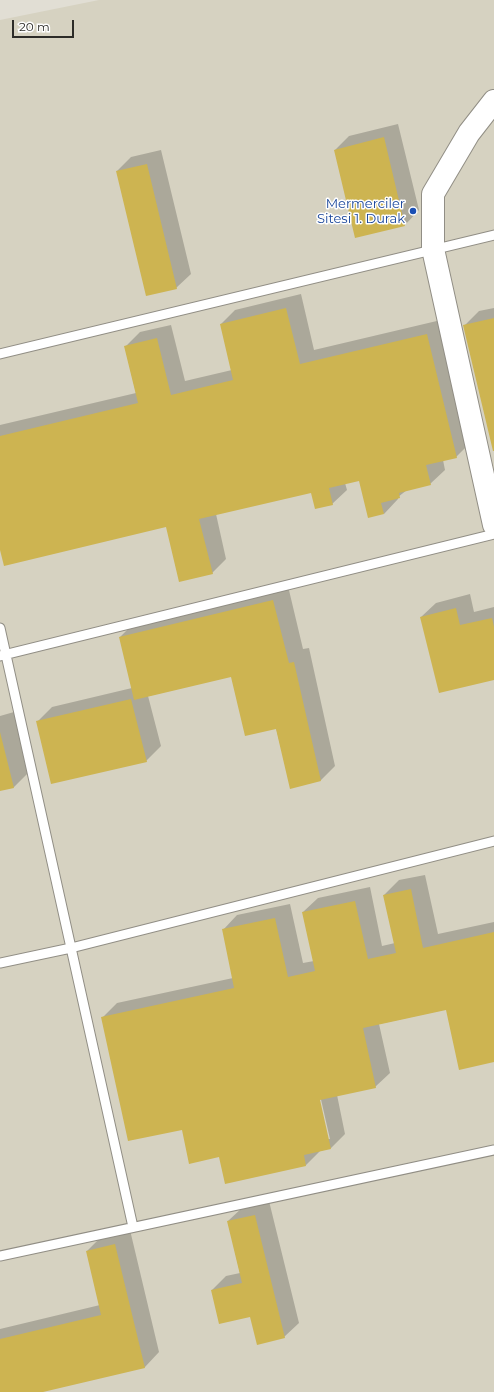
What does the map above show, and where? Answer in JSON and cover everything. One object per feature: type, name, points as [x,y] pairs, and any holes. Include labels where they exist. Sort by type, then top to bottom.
[{"type":"street","points":[[494,101],[469,133],[433,194],[434,249],[494,525]]},
{"type":"lane","points":[[0,354],[494,235]]},
{"type":"lane","points":[[3,655],[494,534]]},
{"type":"lane","points":[[0,628],[3,655],[71,948],[133,1227]]},
{"type":"lane","points":[[0,963],[71,948],[494,841]]},
{"type":"lane","points":[[0,1256],[494,1150]]},
{"type":"shaded area","points":[[99,0],[494,0],[494,1392],[0,1392],[0,20]]},
{"type":"building","points":[[384,137],[405,226],[355,238],[334,150]]},
{"type":"building","points":[[147,164],[177,289],[146,296],[116,171]]},
{"type":"building","points":[[286,308],[300,364],[427,334],[457,458],[426,465],[431,485],[399,493],[400,498],[381,503],[384,514],[368,518],[359,481],[329,488],[333,505],[315,509],[311,493],[199,519],[213,574],[179,582],[166,527],[4,566],[0,550],[0,436],[138,403],[124,346],[157,338],[171,395],[233,380],[220,324]]},
{"type":"building","points":[[494,318],[494,451],[493,451],[463,325]]},
{"type":"building","points":[[273,600],[289,663],[294,662],[321,781],[290,789],[276,729],[245,736],[231,677],[134,700],[119,637]]},
{"type":"building","points":[[456,608],[460,625],[492,618],[494,627],[494,680],[439,693],[420,617]]},
{"type":"building","points":[[131,699],[147,762],[51,784],[36,721]]},
{"type":"building","points":[[0,732],[14,788],[0,791]]},
{"type":"building","points":[[411,889],[423,948],[494,932],[494,1062],[459,1070],[446,1010],[363,1028],[376,1088],[320,1100],[331,1149],[304,1155],[306,1166],[225,1184],[219,1157],[189,1164],[182,1130],[128,1141],[101,1017],[234,988],[222,929],[275,918],[288,977],[315,971],[302,912],[355,901],[368,959],[396,953],[383,895]]},
{"type":"building","points":[[255,1215],[285,1338],[257,1345],[250,1317],[219,1324],[211,1290],[242,1283],[227,1221]]},
{"type":"building","points":[[115,1244],[145,1368],[43,1392],[0,1392],[0,1339],[101,1315],[86,1251]]},
{"type":"place","name":"Mermerciler Sitesi 1. Durak","points":[[413,211]]}]
